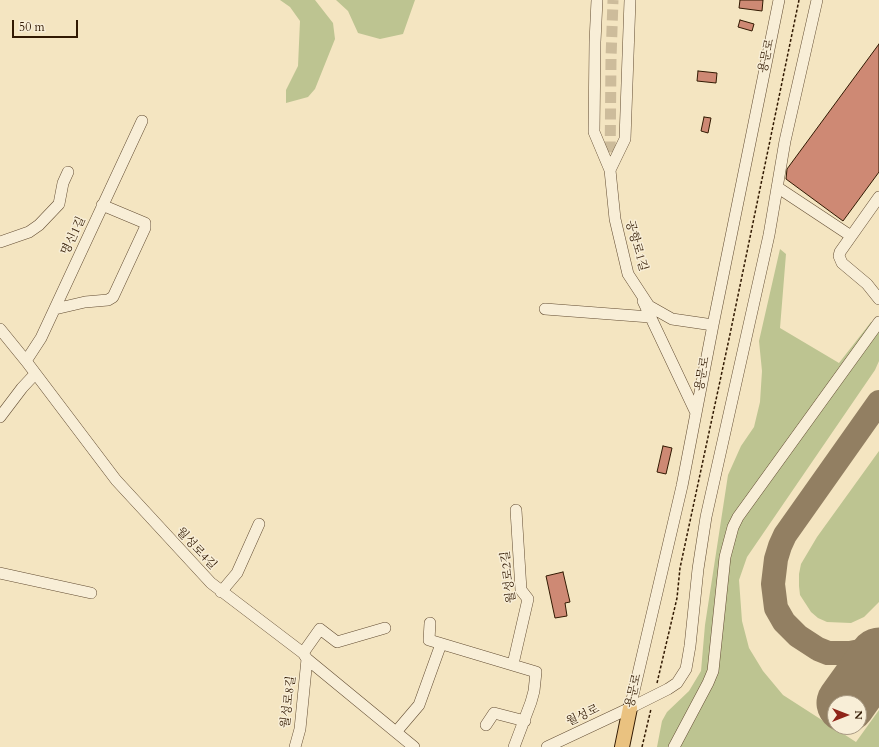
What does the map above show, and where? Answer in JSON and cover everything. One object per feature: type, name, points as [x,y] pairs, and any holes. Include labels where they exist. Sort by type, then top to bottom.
[{"type":"main road","name":"용문로","points":[[622,747],[630,708]]},
{"type":"street","points":[[597,0],[594,132],[610,170]]},
{"type":"street","points":[[610,170],[625,139],[630,0]]},
{"type":"street","name":"용문로","points":[[630,708],[680,494],[779,0]]},
{"type":"street","name":"월성로","points":[[547,747],[668,689],[677,683],[686,669],[689,659],[698,569],[706,517],[769,234],[785,142],[817,0]]},
{"type":"street","name":"명신1길","points":[[26,361],[41,338],[142,121]]},
{"type":"street","name":"공항로1길","points":[[610,170],[615,219],[628,274],[649,306],[672,319],[713,325]]},
{"type":"street","points":[[0,242],[29,232],[39,225],[59,204],[62,183],[68,172]]},
{"type":"street","points":[[777,187],[851,236]]},
{"type":"street","points":[[879,198],[840,252],[839,259],[846,267],[867,284],[879,299]]},
{"type":"street","points":[[55,309],[85,302],[108,300],[113,297],[145,228],[145,223],[102,205]]},
{"type":"street","points":[[634,282],[696,413]]},
{"type":"street","points":[[545,310],[650,317]]},
{"type":"street","points":[[674,747],[713,672],[725,558],[733,527],[738,517],[879,322]]},
{"type":"street","name":"월성로4길","points":[[0,329],[116,480],[192,564],[221,592],[305,656],[414,747]]},
{"type":"street","points":[[0,417],[22,388],[35,374]]},
{"type":"street","name":"월성로2길","points":[[513,664],[528,599],[521,590],[516,510]]},
{"type":"street","points":[[221,592],[237,573],[259,524]]},
{"type":"street","points":[[0,573],[91,593]]},
{"type":"street","points":[[430,623],[429,640],[536,672],[534,691],[525,721],[514,747]]},
{"type":"street","points":[[305,656],[320,629],[337,642],[385,628]]},
{"type":"street","points":[[396,732],[419,705],[441,644]]},
{"type":"street","name":"월성로8길","points":[[295,747],[300,728],[305,656]]},
{"type":"street","points":[[486,725],[494,713],[525,721]]},
{"type":"path","points":[[642,747],[677,598],[680,568],[799,0]]},
{"type":"green space","points":[[280,0],[315,0],[333,23],[335,39],[315,89],[308,97],[286,103],[286,90],[298,66],[300,21],[290,7]]},
{"type":"green space","points":[[336,0],[415,0],[403,34],[380,39],[358,33],[348,11]]},
{"type":"green space","points":[[780,249],[786,254],[780,328],[839,363],[871,322],[879,326],[879,361],[875,370],[747,557],[739,580],[742,621],[749,648],[763,671],[783,695],[827,723],[827,735],[845,735],[856,742],[861,735],[867,735],[867,727],[879,710],[879,747],[657,747],[662,721],[667,712],[689,691],[701,671],[705,625],[728,475],[741,446],[754,427],[760,402],[762,371],[759,341]]},
{"type":"green space","points":[[879,451],[879,602],[864,617],[851,623],[827,622],[818,618],[811,612],[800,595],[799,574],[801,564],[817,537]]},
{"type":"building","points":[[740,0],[763,0],[762,11],[739,8]]},
{"type":"building","points":[[740,20],[754,24],[752,31],[738,27]]},
{"type":"building","points":[[879,44],[879,172],[843,221],[786,179],[787,169]]},
{"type":"building","points":[[698,71],[717,73],[716,83],[697,81]]},
{"type":"building","points":[[704,117],[711,118],[708,133],[701,131]]},
{"type":"building","points":[[663,446],[672,448],[666,474],[657,472]]},
{"type":"building","points":[[563,572],[570,602],[565,603],[567,616],[555,618],[546,576]]},
{"type":"taxiway","points":[[879,402],[785,535],[776,559],[773,584],[776,608],[784,622],[798,636],[818,649],[828,653],[850,653],[870,649],[879,645]]},
{"type":"runway","points":[[852,695],[879,657]]},
{"type":"tunnel","points":[[610,169],[613,0]]}]
